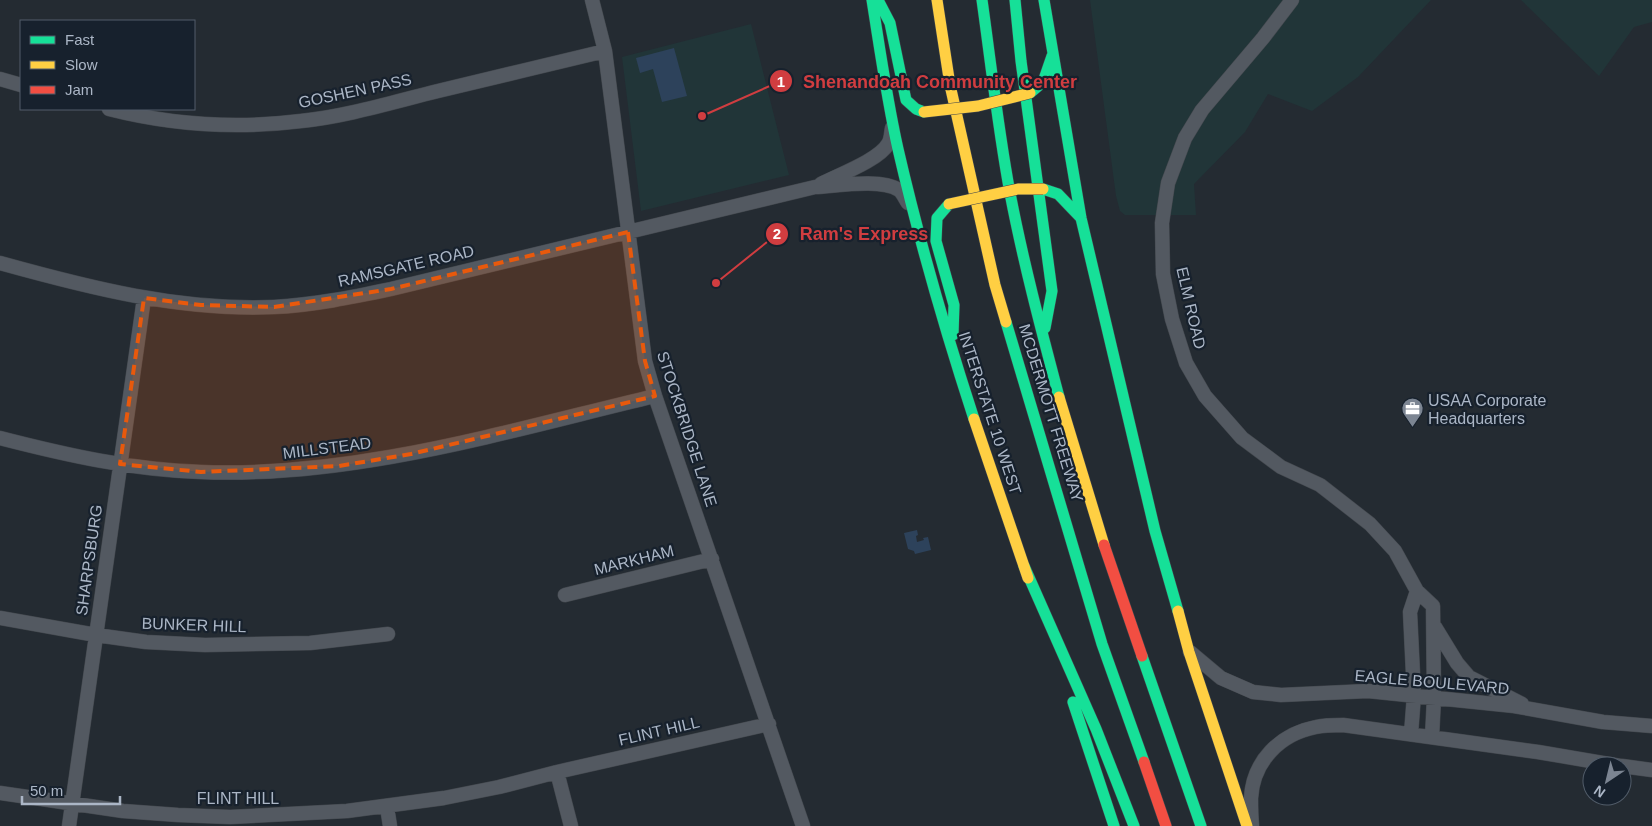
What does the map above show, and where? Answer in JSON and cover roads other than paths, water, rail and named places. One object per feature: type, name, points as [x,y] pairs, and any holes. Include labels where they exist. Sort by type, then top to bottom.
[{"type":"main road","name":"INTERSTATE 10 WEST","points":[[872,0],[878,52],[911,209],[952,350],[1114,826]]},
{"type":"main road","points":[[878,0],[890,23],[906,100],[916,109],[924,112],[943,111],[1030,93],[1040,88],[1046,78],[1052,53]]},
{"type":"main road","name":"MCDERMOTT FREEWAY","points":[[937,0],[950,86],[995,285],[1102,644],[1166,826]]},
{"type":"main road","name":"MCDERMOTT FREEWAY","points":[[982,0],[1002,147],[1016,220],[1044,336],[1077,458],[1127,612],[1201,826]]},
{"type":"main road","points":[[1015,0],[1021,60],[1052,291],[1044,336]]},
{"type":"main road","points":[[1044,0],[1081,218],[1155,531],[1189,652],[1247,826]]},
{"type":"main road","points":[[952,350],[954,304],[936,241],[937,218],[949,204],[1018,189],[1044,189],[1058,194],[1081,218]]},
{"type":"main road","points":[[1024,566],[1096,730],[1134,826]]},
{"type":"street","name":"STOCKBRIDGE LANE","points":[[592,0],[604,51],[645,361],[655,396],[803,826]]},
{"type":"street","name":"ELM ROAD","points":[[1292,0],[1263,38],[1202,110],[1185,138],[1168,183],[1162,224],[1163,274],[1172,319],[1186,363],[1205,396],[1242,438],[1281,467],[1320,485],[1370,524],[1395,551],[1417,591],[1433,606],[1434,625]]},
{"type":"street","name":"GOSHEN PASS","points":[[113,110],[149,118],[200,124],[251,126],[302,121],[352,112],[604,51]]},
{"type":"street","points":[[0,79],[20,85]]},
{"type":"street","name":"RAMSGATE ROAD","points":[[815,187],[882,153],[889,143],[893,126]]},
{"type":"street","name":"RAMSGATE ROAD","points":[[0,263],[74,283],[144,298],[201,305],[274,306],[341,299],[391,289],[815,187],[889,185],[900,191],[911,209]]},
{"type":"street","name":"SHARPSBURG","points":[[69,826],[144,298]]},
{"type":"street","name":"MILLSTEAD","points":[[0,438],[86,459],[120,464],[202,472],[272,472],[339,466],[411,454],[655,396]]},
{"type":"street","name":"MARKHAM","points":[[565,595],[712,559]]},
{"type":"street","points":[[1411,734],[1414,695],[1410,612],[1417,591]]},
{"type":"street","name":"BUNKER HILL","points":[[0,618],[96,636],[146,642],[205,645],[310,643],[388,634]]},
{"type":"street","points":[[1432,737],[1434,625]]},
{"type":"street","points":[[1434,625],[1457,663],[1469,677],[1534,710]]},
{"type":"street","name":"EAGLE BOULEVARD","points":[[1189,652],[1221,678],[1252,692],[1281,695],[1368,691],[1514,706],[1603,722],[1652,726]]},
{"type":"street","name":"FLINT HILL","points":[[0,793],[123,811],[230,817],[311,814],[388,807],[499,788],[557,772],[768,724]]},
{"type":"street","points":[[1252,826],[1251,796],[1257,770],[1272,748],[1291,736],[1316,727],[1344,725],[1582,759]]},
{"type":"street","points":[[1632,767],[1652,770]]},
{"type":"street","points":[[557,772],[572,826]]},
{"type":"street","points":[[388,807],[390,826]]},
{"type":"water","points":[[674,48],[687,96],[662,102],[653,69],[640,73],[636,58]]},
{"type":"water","points":[[917,530],[917,542],[928,537],[931,550],[915,554],[914,551],[908,549],[904,533]]},
{"type":"place","name":"Shenandoah Community Center","points":[[702,116]]},
{"type":"place","name":"Ram's Express","points":[[716,283]]},
{"type":"place","name":"USAA Corporate Headquarters","points":[[1412,428]]}]
